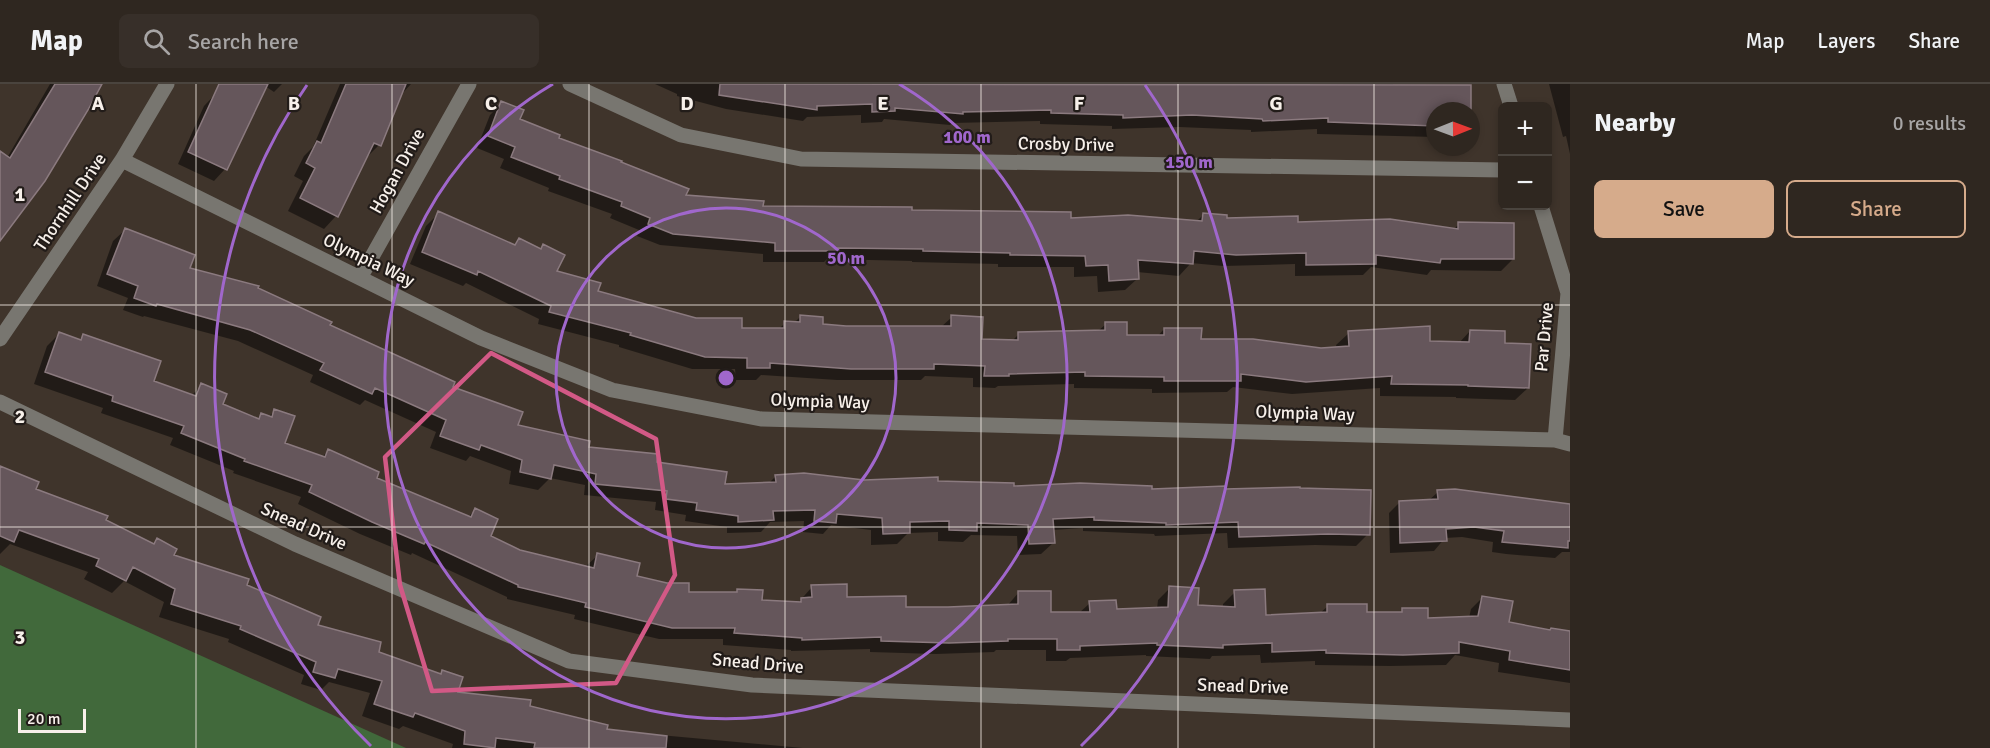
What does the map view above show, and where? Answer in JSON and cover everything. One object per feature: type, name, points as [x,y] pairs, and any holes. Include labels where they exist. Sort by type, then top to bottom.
[{"type":"street","name":"Thornhill Drive","points":[[0,339],[122,160],[167,84]]},
{"type":"street","name":"Hogan Drive","points":[[360,278],[469,84]]},
{"type":"street","name":"Crosby Drive","points":[[570,84],[681,135],[801,159],[1498,170]]},
{"type":"street","points":[[1504,84],[1510,102]]},
{"type":"street","name":"Olympia Way","points":[[122,160],[481,338],[612,390],[761,419],[1563,442]]},
{"type":"street","name":"Par Drive","points":[[1542,210],[1568,293],[1563,442]]},
{"type":"street","name":"Snead Drive","points":[[0,402],[295,544],[569,661],[752,685],[1570,720]]},
{"type":"highlighted area","points":[[491,353],[656,439],[675,575],[616,683],[432,691],[400,585],[385,457]]},
{"type":"green space","points":[[0,565],[406,748],[0,748]]},
{"type":"building","points":[[55,84],[102,84],[45,181],[0,241],[0,151],[10,158]]},
{"type":"building","points":[[219,84],[268,84],[227,170],[188,152]]},
{"type":"building","points":[[346,84],[406,84],[381,146],[374,143],[338,217],[300,198],[315,168],[306,163],[317,141],[321,143]]},
{"type":"building","points":[[720,84],[1471,85],[1471,102],[1426,102],[1426,126],[1328,122],[1328,118],[1263,121],[1262,119],[1192,115],[1123,118],[1123,115],[1051,113],[1051,110],[963,112],[963,114],[895,108],[895,111],[872,112],[872,104],[817,106],[817,110],[719,95]]},
{"type":"building","points":[[501,101],[524,110],[520,119],[560,135],[559,138],[689,189],[686,195],[764,201],[763,206],[912,207],[912,210],[1071,212],[1071,218],[1128,215],[1202,221],[1203,213],[1227,215],[1227,218],[1298,216],[1298,222],[1390,219],[1458,229],[1458,222],[1514,223],[1514,259],[1441,259],[1440,263],[1376,255],[1376,264],[1306,265],[1306,253],[1236,255],[1194,251],[1193,264],[1138,260],[1139,279],[1109,281],[1108,265],[1086,266],[1085,256],[1010,255],[1010,253],[923,251],[923,249],[837,248],[837,251],[775,251],[775,243],[673,234],[648,224],[650,218],[621,206],[622,202],[559,179],[560,176],[511,157],[515,147],[488,136]]},
{"type":"building","points":[[438,211],[515,245],[519,238],[541,249],[543,244],[565,255],[557,271],[601,283],[598,291],[696,318],[742,318],[742,328],[784,328],[784,321],[800,322],[800,315],[823,317],[823,324],[846,326],[951,326],[951,315],[983,317],[982,339],[1018,340],[1018,332],[1105,330],[1105,322],[1127,322],[1127,335],[1164,335],[1164,328],[1202,328],[1201,339],[1253,339],[1321,348],[1349,346],[1348,331],[1430,326],[1430,341],[1469,342],[1470,330],[1505,331],[1505,343],[1531,344],[1529,388],[1391,384],[1392,376],[1306,382],[1241,374],[1241,381],[1164,381],[1164,377],[1085,376],[1085,372],[984,376],[985,366],[934,364],[934,369],[851,369],[770,363],[770,368],[747,368],[747,358],[705,357],[630,335],[631,333],[549,312],[551,306],[478,271],[477,275],[422,252]]},
{"type":"building","points":[[125,228],[195,255],[190,268],[259,286],[258,288],[332,322],[330,325],[455,382],[453,387],[523,412],[518,425],[590,441],[589,447],[658,454],[657,462],[727,472],[725,484],[776,482],[775,475],[804,473],[864,480],[938,477],[938,481],[1014,483],[1014,486],[1080,483],[1152,486],[1152,489],[1225,486],[1225,489],[1300,487],[1371,490],[1370,535],[1239,537],[1238,522],[1166,525],[1166,523],[1094,520],[1094,517],[1053,519],[1055,543],[1029,544],[1028,525],[977,523],[977,531],[949,530],[949,521],[910,522],[910,533],[883,534],[882,518],[837,514],[836,523],[814,521],[815,510],[773,511],[774,520],[738,522],[738,516],[696,510],[697,503],[666,499],[667,491],[595,484],[596,474],[554,465],[551,479],[520,472],[522,460],[481,445],[479,450],[440,436],[446,420],[375,388],[372,394],[320,370],[324,363],[250,330],[157,304],[156,306],[134,298],[138,286],[107,274]]},
{"type":"building","points":[[59,332],[81,340],[83,334],[161,361],[154,381],[196,396],[201,383],[227,394],[223,404],[259,419],[261,413],[272,417],[274,409],[295,416],[285,443],[325,457],[328,449],[379,472],[377,478],[471,517],[475,508],[498,519],[491,536],[520,550],[594,568],[597,553],[640,563],[637,576],[667,583],[689,583],[689,592],[763,590],[762,600],[801,602],[801,598],[812,597],[811,585],[847,584],[847,597],[906,596],[906,607],[948,607],[1018,604],[1018,591],[1051,591],[1051,612],[1090,612],[1089,601],[1116,600],[1117,609],[1168,607],[1169,586],[1199,588],[1198,605],[1235,607],[1234,590],[1265,589],[1266,615],[1327,612],[1327,604],[1367,604],[1367,612],[1402,612],[1402,608],[1428,608],[1428,618],[1478,616],[1482,596],[1513,601],[1509,622],[1550,630],[1551,628],[1570,631],[1570,670],[1509,660],[1510,651],[1459,642],[1459,653],[1403,655],[1326,653],[1326,650],[1272,652],[1272,643],[1223,645],[1223,648],[1157,645],[1157,643],[1080,646],[1080,650],[1057,650],[1057,639],[1008,639],[1008,641],[949,643],[881,641],[881,637],[802,640],[802,638],[734,633],[735,628],[672,628],[585,607],[586,603],[518,587],[518,585],[425,542],[424,544],[372,522],[309,492],[312,485],[244,461],[245,459],[181,433],[184,426],[112,401],[113,396],[45,372]]},
{"type":"building","points":[[0,466],[39,482],[36,489],[108,516],[106,520],[154,544],[157,538],[177,549],[174,555],[249,579],[247,585],[321,617],[318,625],[381,642],[379,652],[441,674],[442,670],[463,677],[458,692],[531,700],[530,706],[608,725],[607,729],[667,736],[666,748],[534,748],[535,743],[496,738],[495,748],[464,744],[465,731],[415,713],[413,717],[374,704],[382,681],[338,669],[335,678],[313,672],[316,662],[240,629],[241,626],[171,604],[175,589],[133,567],[126,581],[96,566],[99,559],[19,530],[14,542],[0,536]]},
{"type":"building","points":[[1455,489],[1570,504],[1568,548],[1502,542],[1504,531],[1474,527],[1446,529],[1447,541],[1400,543],[1399,501],[1438,499],[1437,490]]}]
